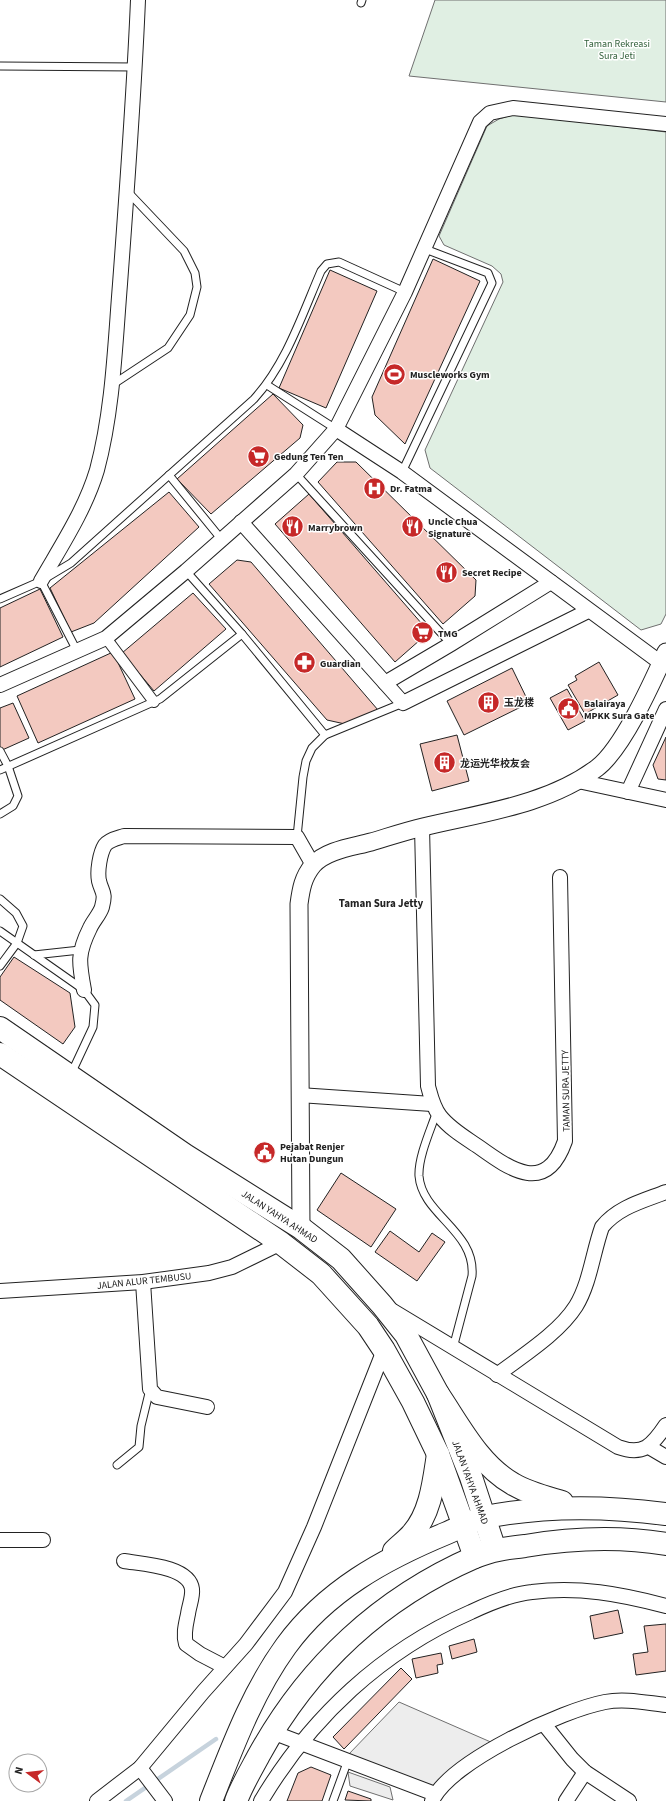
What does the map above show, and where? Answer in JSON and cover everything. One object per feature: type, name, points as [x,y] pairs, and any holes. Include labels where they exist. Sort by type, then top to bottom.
[{"type":"main road","name":"JALAN YAHYA AHMAD","points":[[0,1028],[185,1156],[301,1228],[341,1259],[382,1305],[406,1335],[438,1394],[484,1517],[485,1554]]},
{"type":"main road","name":"JALAN YAHYA AHMAD","points":[[0,1054],[281,1243],[320,1274],[368,1326],[384,1350],[413,1402],[438,1454],[463,1526],[485,1554]]},
{"type":"main road","points":[[438,1394],[483,1460],[502,1477],[535,1494],[578,1507]]},
{"type":"main road","points":[[377,1567],[413,1533],[422,1518],[432,1488],[438,1454]]},
{"type":"main road","points":[[211,1801],[248,1710],[285,1647],[306,1621],[329,1598],[348,1584],[422,1543],[484,1517],[532,1509],[578,1507],[629,1509],[666,1514]]},
{"type":"main road","points":[[236,1801],[272,1732],[305,1684],[341,1645],[377,1614],[414,1589],[485,1554],[563,1540],[596,1538],[624,1539],[666,1544]]},
{"type":"street","points":[[41,581],[83,505],[91,486],[102,449],[112,385],[127,191],[138,0]]},
{"type":"street","points":[[0,685],[106,638],[222,540],[296,474],[336,429],[405,292],[480,122],[490,113],[513,108],[666,124]]},
{"type":"street","points":[[301,1228],[299,904],[302,882],[313,864],[330,854],[422,827],[523,802],[552,793],[578,781],[610,756],[625,733],[664,657],[588,610],[402,472],[336,429]]},
{"type":"street","points":[[241,522],[403,704],[588,610]]},
{"type":"street","points":[[385,683],[551,582]]},
{"type":"street","points":[[106,638],[154,702]]},
{"type":"street","points":[[628,792],[666,708]]},
{"type":"street","points":[[578,781],[666,800]]},
{"type":"street","points":[[299,1096],[435,1108],[428,1086],[422,827]]},
{"type":"street","points":[[84,990],[79,963],[80,950],[90,928],[102,908],[104,892],[99,880],[100,867],[106,844],[112,840],[124,836],[297,837],[313,864]]},
{"type":"street","name":"TAMAN SURA JETTY","points":[[435,1108],[453,1128],[515,1170],[535,1174],[545,1170],[561,1154],[565,1141],[566,1128],[560,878]]},
{"type":"street","points":[[497,1375],[550,1334],[576,1306],[585,1287],[602,1227],[608,1219],[618,1211],[666,1192]]},
{"type":"street","name":"JALAN ALUR TEMBUSU","points":[[0,1291],[143,1282],[209,1273],[232,1267],[281,1243]]},
{"type":"street","points":[[143,1282],[150,1389],[157,1397],[207,1407]]},
{"type":"street","points":[[382,1305],[618,1448],[630,1452],[649,1447],[666,1425]]},
{"type":"street","points":[[97,1801],[143,1771],[225,1667],[246,1644],[285,1592],[314,1527],[384,1350]]},
{"type":"street","points":[[649,1447],[666,1457]]},
{"type":"street","points":[[0,1540],[43,1540]]},
{"type":"street","points":[[124,1561],[170,1569],[186,1577],[190,1582],[192,1592],[184,1636],[186,1644],[200,1654],[225,1667]]},
{"type":"street","points":[[261,1801],[300,1743],[356,1684],[402,1649],[450,1621],[491,1603],[530,1592],[566,1589],[606,1592],[666,1606]]},
{"type":"street","points":[[272,1732],[348,1760],[434,1798],[449,1778],[468,1764],[520,1734],[583,1708],[607,1702],[634,1701],[666,1705]]},
{"type":"street","points":[[544,1724],[572,1759],[585,1772],[628,1801]]},
{"type":"street","points":[[143,1771],[164,1798]]},
{"type":"street","points":[[566,1801],[585,1772]]},
{"type":"lane","points":[[0,66],[135,66]]},
{"type":"lane","points":[[112,385],[168,348],[190,314],[197,287],[195,273],[184,251],[127,191]]},
{"type":"lane","points":[[402,472],[492,283],[488,273],[425,248]]},
{"type":"lane","points":[[0,599],[41,581],[71,562],[254,400],[266,385],[281,360],[321,271],[327,264],[339,262],[405,292]]},
{"type":"lane","points":[[266,385],[336,429]]},
{"type":"lane","points":[[296,474],[451,644]]},
{"type":"lane","points":[[169,475],[222,540]]},
{"type":"lane","points":[[186,571],[242,634],[325,735]]},
{"type":"lane","points":[[41,581],[77,651]]},
{"type":"lane","points":[[0,770],[154,702],[176,688],[242,634]]},
{"type":"lane","points":[[297,837],[306,761],[312,748],[325,735],[403,704]]},
{"type":"lane","points":[[0,751],[8,766],[18,796],[13,806],[0,814]]},
{"type":"lane","points":[[0,898],[16,913],[23,926],[17,943],[0,966]]},
{"type":"lane","points":[[0,931],[84,990],[95,1005],[93,1027],[70,1076]]},
{"type":"lane","points":[[34,955],[80,950]]},
{"type":"lane","points":[[435,1108],[419,1167],[420,1185],[425,1195],[471,1254],[473,1265],[472,1276],[453,1348]]},
{"type":"lane","points":[[117,1465],[139,1447],[141,1426],[150,1389]]},
{"type":"lane","points":[[333,1801],[348,1760]]},
{"type":"green space","name":"Taman Rekreasi Sura Jeti","points":[[435,0],[666,0],[666,102],[409,76]]},
{"type":"green space","points":[[515,114],[666,132],[666,614],[661,624],[641,630],[430,468],[425,450],[503,282],[501,274],[492,266],[444,245],[439,236],[487,126],[499,119]]},
{"type":"shaded area","points":[[399,1702],[493,1743],[464,1759],[445,1774],[433,1788],[348,1755]]},
{"type":"shaded area","points":[[348,1772],[390,1787],[393,1800],[350,1786]]},
{"type":"building","points":[[433,259],[480,281],[405,444],[375,415],[372,397]]},
{"type":"building","points":[[330,270],[377,291],[326,408],[279,388]]},
{"type":"building","points":[[273,394],[303,425],[300,438],[211,514],[177,479]]},
{"type":"building","points":[[337,462],[356,462],[476,580],[475,596],[443,624],[318,482]]},
{"type":"building","points":[[169,492],[199,527],[94,623],[71,632],[50,588]]},
{"type":"building","points":[[309,494],[429,632],[395,662],[275,524]]},
{"type":"building","points":[[237,560],[251,562],[378,710],[345,724],[327,720],[209,584]]},
{"type":"building","points":[[40,589],[63,637],[0,667],[0,608]]},
{"type":"building","points":[[193,593],[226,629],[154,691],[122,653]]},
{"type":"building","points":[[113,652],[135,699],[38,743],[17,696]]},
{"type":"building","points":[[599,662],[618,695],[585,714],[568,685],[577,680],[575,676]]},
{"type":"building","name":"玉龙楼","points":[[512,668],[529,703],[464,735],[447,701]]},
{"type":"building","name":"Balairaya MPKK Sura Gate","points":[[567,689],[585,721],[568,730],[550,698]]},
{"type":"building","points":[[13,703],[29,738],[0,751],[0,708]]},
{"type":"building","name":"龙运光华校友会","points":[[457,735],[469,781],[432,791],[420,744]]},
{"type":"building","points":[[666,737],[666,780],[658,779],[653,765]]},
{"type":"building","points":[[14,957],[70,993],[75,1027],[63,1044],[0,1000],[0,977]]},
{"type":"building","points":[[341,1173],[396,1209],[371,1247],[317,1210]]},
{"type":"building","points":[[390,1231],[419,1252],[432,1233],[445,1242],[417,1281],[375,1252]]},
{"type":"building","points":[[618,1610],[623,1633],[594,1639],[590,1616]]},
{"type":"building","points":[[666,1624],[666,1671],[636,1675],[633,1654],[648,1652],[644,1626]]},
{"type":"building","points":[[474,1639],[477,1652],[452,1659],[449,1646]]},
{"type":"building","points":[[441,1653],[443,1664],[437,1665],[438,1673],[416,1678],[412,1659]]},
{"type":"building","points":[[401,1668],[412,1679],[344,1749],[333,1737]]},
{"type":"building","points":[[311,1767],[331,1775],[322,1801],[287,1801],[298,1773]]},
{"type":"building","points":[[348,1791],[371,1799],[371,1801],[345,1800]]},
{"type":"waterway","points":[[126,1801],[216,1739]]},
{"type":"place","name":"Muscleworks Gym","points":[[395,374]]},
{"type":"place","name":"Gedung Ten Ten","points":[[259,456]]},
{"type":"place","name":"Dr. Fatma","points":[[374,488]]},
{"type":"place","name":"Marrybrown","points":[[292,527]]},
{"type":"place","name":"Uncle Chua Signature","points":[[412,527]]},
{"type":"place","name":"Secret Recipe","points":[[446,572]]},
{"type":"place","name":"TMG","points":[[422,633]]},
{"type":"place","name":"Guardian","points":[[305,663]]},
{"type":"place","name":"玉龙楼","points":[[488,702]]},
{"type":"place","name":"Balairaya MPKK Sura Gate","points":[[568,709]]},
{"type":"place","name":"龙运光华校友会","points":[[444,763]]},
{"type":"place","name":"Pejabat Renjer Hutan Dungun","points":[[264,1152]]},
{"type":"district","name":"Taman Sura Jetty","points":[[381,903]]}]
